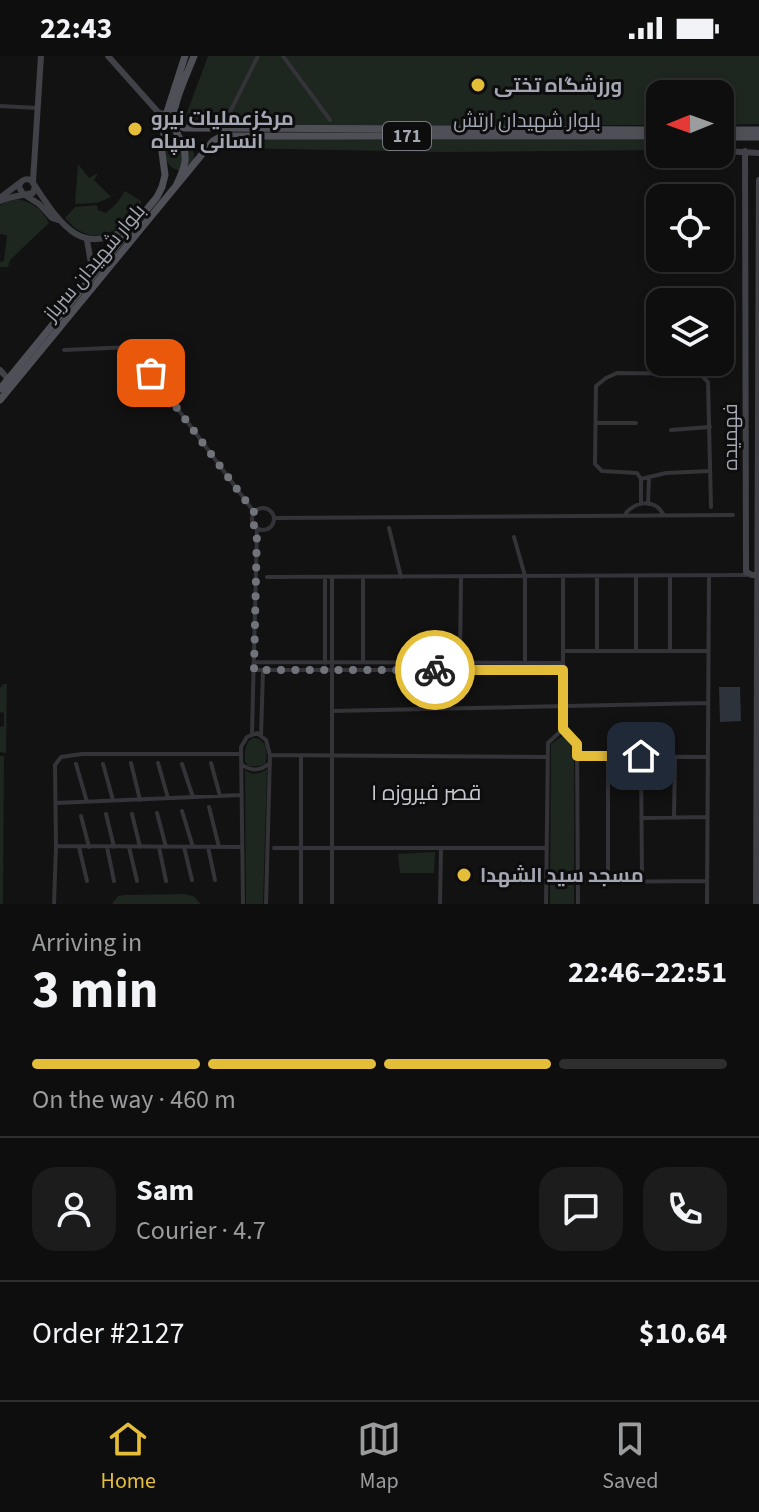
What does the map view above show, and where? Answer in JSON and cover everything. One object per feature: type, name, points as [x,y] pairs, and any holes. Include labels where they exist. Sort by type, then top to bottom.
[{"type":"main road","points":[[0,199],[33,193],[41,56]]},
{"type":"main road","points":[[108,56],[158,112],[170,115]]},
{"type":"main road","points":[[170,115],[185,56]]},
{"type":"main road","points":[[170,115],[194,56]]},
{"type":"main road","name":"بلوار شهیدان ارتش","points":[[170,115],[175,123],[184,128],[646,130]]},
{"type":"main road","name":"بلوار شهیدان سرباز","points":[[0,400],[176,186],[187,158],[170,115]]},
{"type":"main road","name":"بلوار شهیدان سرباز","points":[[3,383],[157,197],[165,175],[162,152],[170,115]]},
{"type":"main road","points":[[734,130],[759,130]]},
{"type":"main road","name":"بلوار شهیدان ارتش","points":[[176,186],[213,141],[227,136],[646,136]]},
{"type":"main road","points":[[734,137],[759,137]]},
{"type":"main road","points":[[734,151],[759,153]]},
{"type":"main road","name":"فهمیده","points":[[745,151],[746,572],[754,575]]},
{"type":"main road","points":[[34,164],[19,187],[24,195],[74,233],[87,240],[107,238],[137,221]]},
{"type":"main road","points":[[0,199],[28,179],[58,220]]},
{"type":"main road","name":"فهمیده","points":[[756,904],[754,575],[759,180]]},
{"type":"main road","points":[[87,240],[93,275]]},
{"type":"main road","points":[[0,370],[3,383]]},
{"type":"street","points":[[226,120],[258,56]]},
{"type":"street","points":[[283,56],[330,120]]},
{"type":"street","points":[[0,106],[38,108]]},
{"type":"street","points":[[64,350],[132,347],[254,512],[252,523],[257,529],[252,734]]},
{"type":"street","points":[[641,504],[641,479],[637,473],[602,471],[595,464],[596,386],[617,373],[700,374],[708,382],[711,507]]},
{"type":"street","points":[[596,423],[636,423]]},
{"type":"street","points":[[671,430],[710,427]]},
{"type":"street","points":[[641,479],[666,473],[710,471]]},
{"type":"street","points":[[648,504],[649,478]]},
{"type":"street","points":[[625,514],[628,509],[648,504],[660,508],[663,514]]},
{"type":"street","points":[[254,512],[263,508],[270,511],[274,518],[273,525],[267,530],[257,529]]},
{"type":"street","points":[[274,518],[733,515]]},
{"type":"street","points":[[389,528],[401,577]]},
{"type":"street","points":[[514,537],[525,576],[525,663]]},
{"type":"street","points":[[267,577],[754,575]]},
{"type":"street","points":[[563,576],[563,729],[577,744],[578,904]]},
{"type":"street","points":[[597,576],[597,651]]},
{"type":"street","points":[[636,576],[636,651]]},
{"type":"street","points":[[670,576],[670,651]]},
{"type":"street","points":[[707,904],[709,576]]},
{"type":"street","points":[[325,577],[324,662],[332,670]]},
{"type":"street","points":[[332,577],[332,904]]},
{"type":"street","points":[[363,577],[363,662]]},
{"type":"street","points":[[460,663],[461,577]]},
{"type":"street","points":[[563,651],[708,651]]},
{"type":"street","points":[[255,662],[563,663]]},
{"type":"street","points":[[261,736],[263,662]]},
{"type":"street","points":[[254,670],[563,670]]},
{"type":"street","points":[[332,711],[708,703]]},
{"type":"street","points":[[546,904],[548,743],[563,729]]},
{"type":"street","points":[[243,904],[241,754],[244,742],[257,733],[269,747],[270,755],[266,904]]},
{"type":"street","points":[[54,904],[55,765],[61,757],[82,754],[241,754]]},
{"type":"street","points":[[270,755],[548,757]]},
{"type":"street","points":[[301,755],[301,904]]},
{"type":"street","points":[[577,756],[708,757]]},
{"type":"street","points":[[608,756],[608,882]]},
{"type":"street","points":[[641,756],[642,881]]},
{"type":"street","points":[[674,817],[675,757]]},
{"type":"street","points":[[131,763],[140,800]]},
{"type":"street","points":[[158,763],[168,798]]},
{"type":"street","points":[[211,763],[220,796]]},
{"type":"street","points":[[241,764],[254,770],[270,763]]},
{"type":"street","points":[[76,764],[87,802]]},
{"type":"street","points":[[103,764],[113,801]]},
{"type":"street","points":[[182,764],[193,797]]},
{"type":"street","points":[[56,803],[241,795]]},
{"type":"street","points":[[209,807],[219,847]]},
{"type":"street","points":[[182,811],[193,847]]},
{"type":"street","points":[[157,813],[166,847]]},
{"type":"street","points":[[106,814],[114,847]]},
{"type":"street","points":[[132,814],[140,847]]},
{"type":"street","points":[[81,816],[89,847]]},
{"type":"street","points":[[641,818],[707,817]]},
{"type":"street","points":[[56,846],[241,847]]},
{"type":"street","points":[[79,847],[87,881]]},
{"type":"street","points":[[107,847],[114,881]]},
{"type":"street","points":[[129,847],[137,881]]},
{"type":"street","points":[[159,847],[166,881]]},
{"type":"street","points":[[184,847],[192,880]]},
{"type":"street","points":[[208,847],[215,880]]},
{"type":"street","points":[[274,848],[547,848]]},
{"type":"street","points":[[440,904],[441,848]]},
{"type":"street","points":[[578,882],[707,881]]},
{"type":"shaded area","name":"ورزشگاه تختی","points":[[208,56],[759,56],[759,124],[734,125],[734,80],[646,80],[646,125],[182,126]]},
{"type":"shaded area","points":[[221,139],[646,140],[646,150],[444,152],[214,146]]},
{"type":"shaded area","points":[[180,142],[190,146],[194,156],[190,166],[180,170],[170,166],[166,156],[170,146]]},
{"type":"shaded area","points":[[78,164],[89,178],[98,173],[94,180],[111,197],[97,203],[75,204]]},
{"type":"shaded area","points":[[125,191],[141,201],[141,206],[114,230],[105,234],[85,233],[65,218],[75,207],[97,205],[98,210],[106,213]]},
{"type":"shaded area","points":[[14,199],[35,206],[49,223],[10,260],[8,267],[0,267],[0,262],[4,261],[7,235],[0,234],[0,205]]},
{"type":"shaded area","points":[[7,684],[6,753],[0,752],[0,727],[4,726],[4,713],[0,712],[0,688]]},
{"type":"shaded area","points":[[719,687],[740,687],[741,721],[720,722]]},
{"type":"shaded area","points":[[564,735],[574,746],[574,904],[550,904],[551,744]]},
{"type":"shaded area","points":[[253,738],[264,743],[267,755],[265,764],[259,766],[249,766],[245,762],[247,745]]},
{"type":"shaded area","points":[[0,756],[4,756],[3,904],[0,904]]},
{"type":"shaded area","points":[[267,769],[263,904],[246,904],[245,770],[256,774]]},
{"type":"shaded area","points":[[435,852],[434,873],[400,873],[398,854]]},
{"type":"shaded area","points":[[125,895],[193,896],[201,904],[112,904],[118,896]]},
{"type":"way so far","points":[[151,373],[254,512],[252,523],[257,529],[254,670],[435,670]]},
{"type":"place","name":"ورزشگاه تختی","points":[[478,85]]},
{"type":"place","name":"مرکزعملیات نیرو انسانی سپاه","points":[[135,129]]},
{"type":"place","name":"مسجد سید الشهدا","points":[[464,875]]},
{"type":"district","name":"قصر فیروزه ۱","points":[[426,792]]},
{"type":"route","points":[[435,670],[563,670],[563,729],[577,744],[577,756],[641,756]]}]
